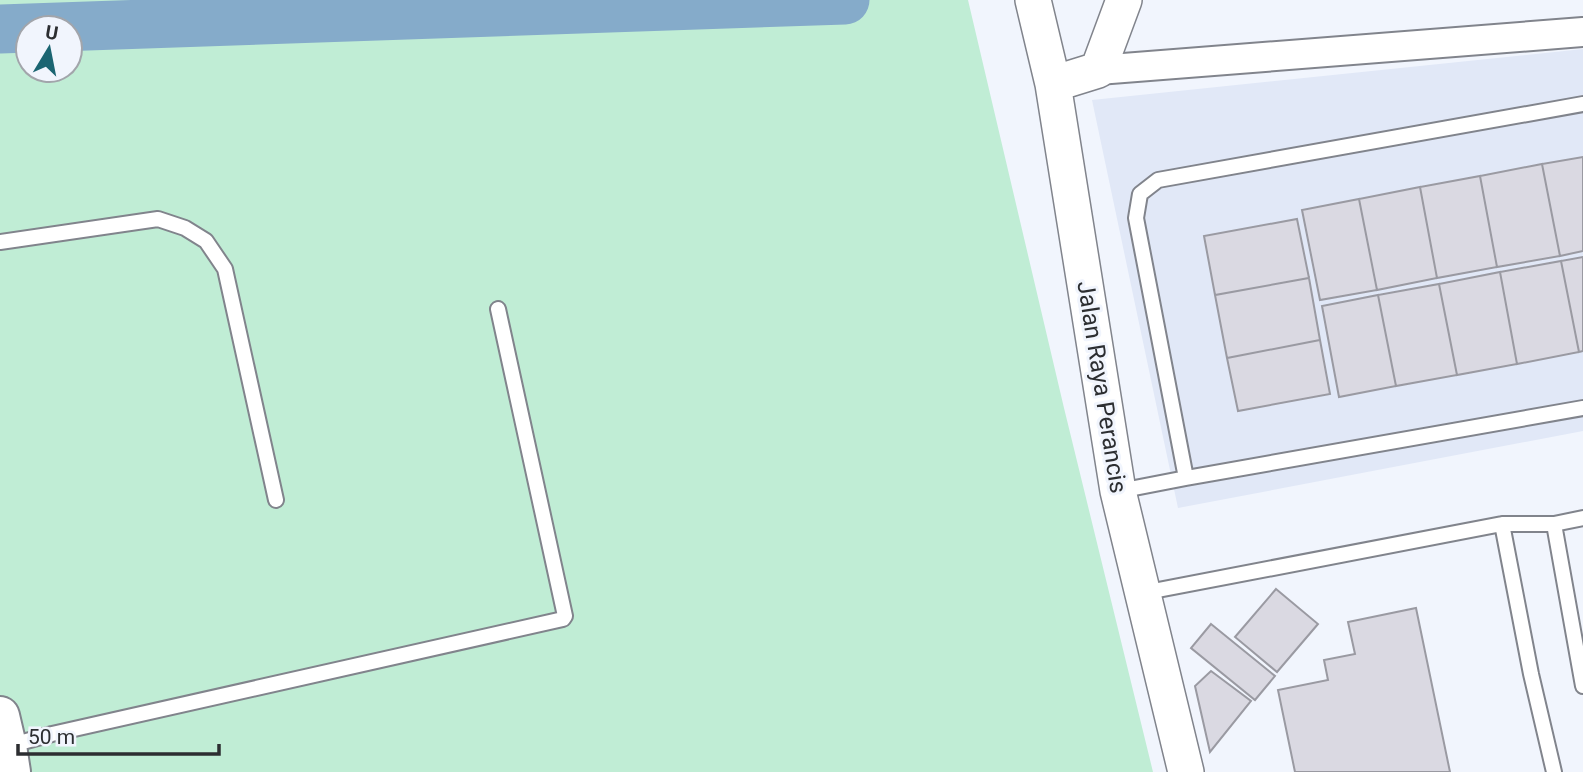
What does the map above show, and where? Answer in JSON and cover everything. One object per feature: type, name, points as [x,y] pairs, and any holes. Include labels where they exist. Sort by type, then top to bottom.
[{"type":"street","name":"Jalan Raya Perancis","points":[[1033,0],[1053,84],[1118,491],[1186,772]]},
{"type":"street","points":[[1098,70],[1124,0]]},
{"type":"street","points":[[1053,84],[1098,70],[1583,32]]},
{"type":"lane","points":[[1186,478],[1136,218],[1140,194],[1158,180],[1583,104]]},
{"type":"lane","points":[[0,242],[158,219],[185,228],[206,241],[225,269],[276,500]]},
{"type":"lane","points":[[6,745],[563,619],[565,616],[498,309]]},
{"type":"lane","points":[[1118,491],[1583,408]]},
{"type":"lane","points":[[1142,596],[1158,590],[1502,524],[1554,524],[1583,518]]},
{"type":"lane","points":[[1502,524],[1553,772]]},
{"type":"lane","points":[[1554,524],[1582,677]]},
{"type":"shaded area","points":[[1583,49],[1583,431],[1178,508],[1092,100]]},
{"type":"green space","points":[[0,0],[968,0],[1153,772],[0,772]]},
{"type":"building","points":[[1583,157],[1583,251],[1560,256],[1542,164]]},
{"type":"building","points":[[1542,164],[1560,256],[1497,267],[1480,176]]},
{"type":"building","points":[[1480,176],[1497,267],[1437,278],[1420,187]]},
{"type":"building","points":[[1420,187],[1437,278],[1377,290],[1359,199]]},
{"type":"building","points":[[1359,199],[1377,290],[1320,300],[1302,210]]},
{"type":"building","points":[[1297,219],[1309,278],[1215,295],[1204,236]]},
{"type":"building","points":[[1583,257],[1583,351],[1579,352],[1561,261]]},
{"type":"building","points":[[1561,261],[1579,352],[1517,364],[1500,272]]},
{"type":"building","points":[[1500,272],[1517,364],[1457,375],[1439,284]]},
{"type":"building","points":[[1309,278],[1320,340],[1227,358],[1215,295]]},
{"type":"building","points":[[1439,284],[1457,375],[1396,386],[1378,295]]},
{"type":"building","points":[[1378,295],[1396,386],[1339,397],[1322,306]]},
{"type":"building","points":[[1320,340],[1330,394],[1238,411],[1227,358]]},
{"type":"building","points":[[1276,589],[1318,624],[1277,672],[1235,637]]},
{"type":"building","points":[[1416,608],[1450,772],[1295,772],[1278,690],[1328,680],[1324,660],[1355,654],[1348,622]]},
{"type":"building","points":[[1211,624],[1275,676],[1255,700],[1191,648]]},
{"type":"building","points":[[1211,671],[1251,701],[1210,752],[1195,686]]},
{"type":"waterway","points":[[0,29],[845,0]]}]
